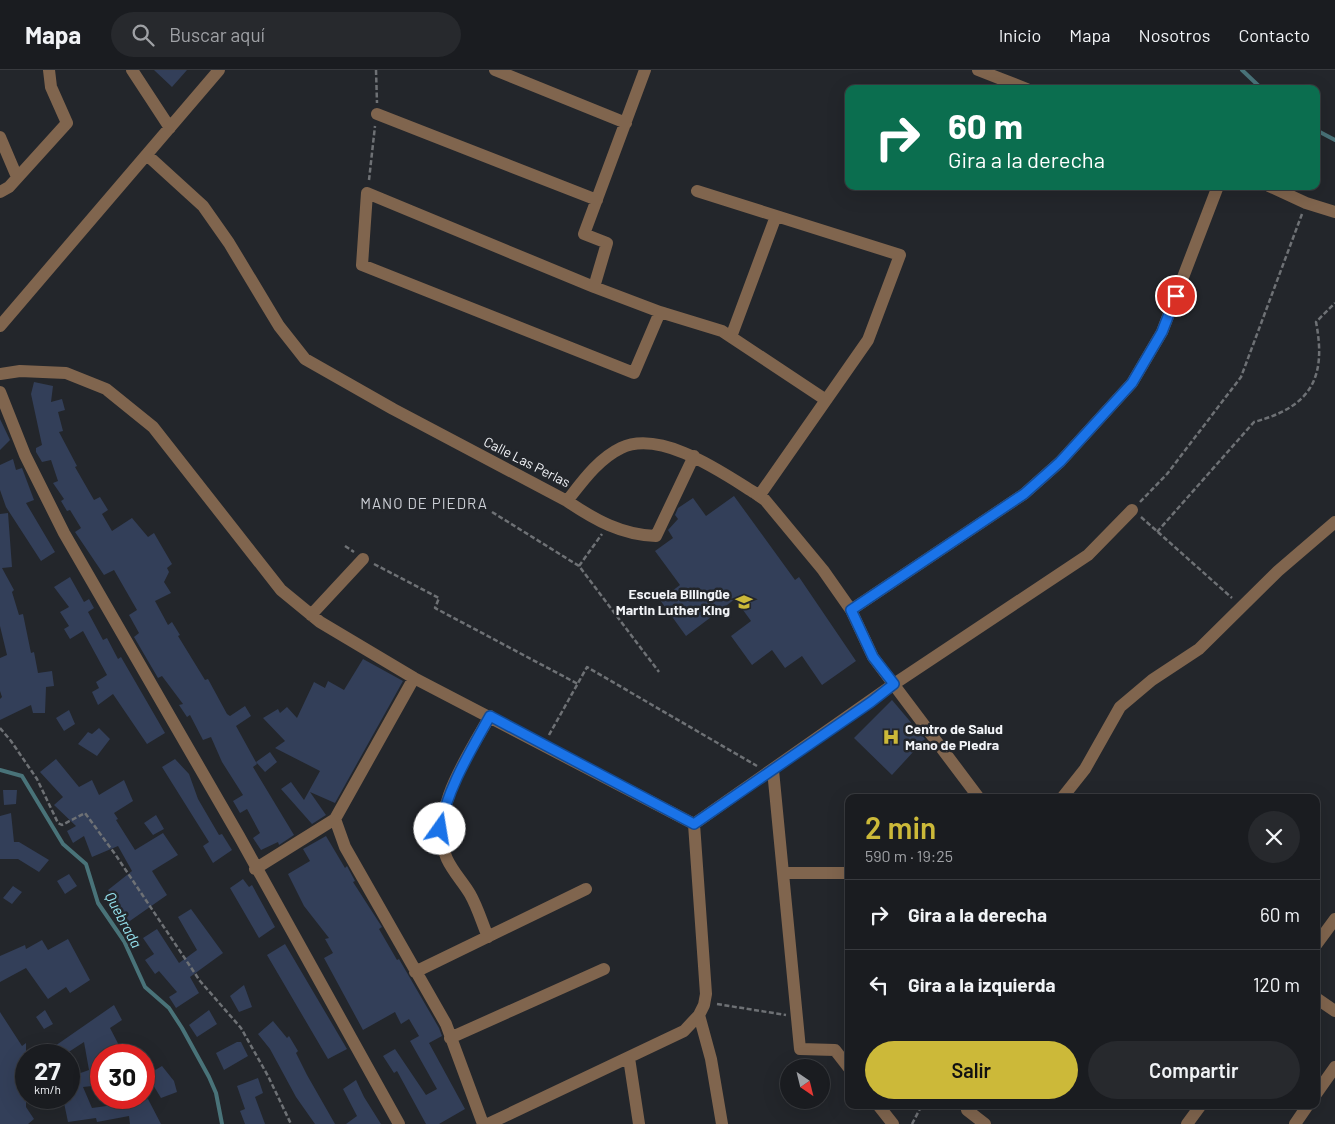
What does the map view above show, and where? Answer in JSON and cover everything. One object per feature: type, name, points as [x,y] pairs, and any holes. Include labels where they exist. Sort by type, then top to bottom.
[{"type":"street","points":[[0,192],[17,177],[66,123],[51,87],[49,70]]},
{"type":"street","points":[[132,70],[170,128]]},
{"type":"street","points":[[0,326],[219,70]]},
{"type":"street","points":[[495,70],[626,122]]},
{"type":"street","points":[[594,287],[608,243],[584,234],[645,70]]},
{"type":"street","points":[[978,70],[1016,85]]},
{"type":"street","points":[[377,114],[597,200]]},
{"type":"street","points":[[0,137],[17,177]]},
{"type":"street","name":"Calle Las Perlas","points":[[147,155],[203,206],[229,243],[279,326],[305,359],[393,409],[567,501],[598,464],[622,448],[635,444],[658,445],[694,456],[759,496],[823,570],[851,610],[873,657],[975,794]]},
{"type":"street","points":[[851,610],[1024,494],[1060,462],[1132,383],[1162,332],[1216,190]]},
{"type":"street","points":[[1278,190],[1306,203],[1335,212]]},
{"type":"street","points":[[697,191],[900,255],[868,340],[759,496]]},
{"type":"street","points":[[660,312],[634,374],[362,265],[367,193],[594,287],[660,312],[722,331],[826,400]]},
{"type":"street","points":[[731,337],[776,216]]},
{"type":"street","points":[[0,374],[20,371],[66,373],[106,389],[130,406],[153,427],[281,590],[311,615],[414,678],[694,824]]},
{"type":"street","points":[[0,392],[25,455],[64,533],[239,836],[399,1124]]},
{"type":"street","points":[[567,501],[593,518],[634,536],[656,536],[694,456]]},
{"type":"street","points":[[694,824],[894,684],[1088,555],[1132,510]]},
{"type":"street","points":[[1065,794],[1085,768],[1120,707],[1152,680],[1199,649],[1335,522]]},
{"type":"street","points":[[311,615],[363,559]]},
{"type":"street","points":[[256,869],[335,820],[414,678]]},
{"type":"street","points":[[488,937],[470,894],[448,860],[440,829],[445,808],[458,776],[490,716]]},
{"type":"street","points":[[770,771],[783,873],[800,1049],[835,1050],[845,1063]]},
{"type":"street","points":[[335,820],[345,847],[446,1024],[483,1124]]},
{"type":"street","points":[[488,1124],[684,1031],[699,1015],[704,1002],[694,824]]},
{"type":"street","points":[[783,873],[845,873]]},
{"type":"street","points":[[415,972],[586,889]]},
{"type":"street","points":[[1320,940],[1335,919]]},
{"type":"street","points":[[450,1038],[604,969]]},
{"type":"street","points":[[1320,1001],[1335,1011]]},
{"type":"street","points":[[699,1015],[713,1068],[722,1124]]},
{"type":"street","points":[[629,1058],[639,1124]]},
{"type":"street","points":[[1320,1088],[1335,1067]]},
{"type":"street","points":[[881,1109],[893,1124]]},
{"type":"street","points":[[964,1124],[968,1109]]},
{"type":"street","points":[[969,1109],[985,1124]]},
{"type":"street","points":[[1187,1124],[1198,1109]]},
{"type":"street","points":[[1295,1124],[1305,1109]]},
{"type":"path","points":[[367,193],[377,114],[376,70]]},
{"type":"path","points":[[1242,607],[1132,510],[1167,474],[1241,377],[1306,203]]},
{"type":"path","points":[[1157,532],[1254,422],[1274,417],[1292,408],[1306,395],[1316,380],[1321,356],[1316,322],[1335,304]]},
{"type":"path","points":[[492,512],[579,566],[660,672]]},
{"type":"path","points":[[579,566],[608,525]]},
{"type":"path","points":[[346,546],[363,559],[439,598],[435,608],[578,684]]},
{"type":"path","points":[[544,745],[587,667],[770,771]]},
{"type":"path","points":[[0,728],[11,740],[42,786],[58,824],[62,826],[85,813],[110,847],[200,981],[248,1039],[291,1124]]},
{"type":"path","points":[[704,1002],[797,1017]]},
{"type":"path","points":[[912,1124],[920,1109]]},
{"type":"building","points":[[154,70],[187,70],[172,87]]},
{"type":"building","points":[[34,382],[53,386],[51,402],[62,399],[65,410],[58,412],[63,431],[59,432],[77,466],[75,467],[94,500],[100,497],[108,510],[102,514],[112,531],[132,518],[148,537],[154,533],[172,564],[167,568],[169,572],[164,582],[171,593],[155,601],[168,625],[172,622],[180,635],[178,636],[205,680],[208,679],[227,714],[230,716],[245,706],[251,716],[236,726],[257,764],[253,767],[294,835],[279,845],[278,842],[261,850],[253,838],[260,833],[247,809],[240,813],[233,801],[243,795],[222,762],[211,737],[203,740],[190,715],[187,717],[179,705],[183,704],[162,676],[158,678],[134,637],[139,633],[129,615],[137,610],[114,570],[104,575],[75,532],[81,528],[70,510],[67,511],[61,501],[64,499],[53,483],[58,481],[51,460],[42,462],[36,452],[36,448],[42,445],[31,394]]},
{"type":"building","points":[[0,419],[10,440],[0,450]]},
{"type":"building","points":[[13,459],[16,470],[22,468],[34,500],[26,503],[55,552],[41,561],[6,507],[0,490],[0,465]]},
{"type":"building","points":[[734,496],[795,580],[799,577],[856,661],[822,685],[802,656],[785,668],[772,650],[752,665],[731,636],[751,621],[735,599],[686,636],[660,600],[680,585],[655,551],[673,538],[668,530],[678,519],[675,515],[678,508],[693,498],[706,516]]},
{"type":"building","points":[[8,513],[12,567],[2,568],[14,590],[12,592],[19,615],[23,614],[31,653],[34,652],[38,673],[52,671],[54,686],[46,687],[45,713],[33,713],[31,705],[0,720],[0,699],[2,697],[0,691],[0,658],[7,655],[0,626],[0,514]]},
{"type":"building","points":[[70,577],[84,602],[89,599],[94,608],[88,612],[103,640],[107,638],[118,659],[121,657],[165,733],[147,744],[113,694],[98,705],[92,692],[99,688],[96,682],[107,675],[83,631],[70,639],[64,629],[69,626],[60,612],[69,607],[54,587]]},
{"type":"building","points":[[363,659],[403,681],[335,803],[310,792],[326,815],[312,824],[281,789],[291,782],[304,800],[320,771],[275,748],[285,741],[263,718],[278,709],[280,713],[287,707],[297,718],[314,682],[325,688],[328,681],[344,690]]},
{"type":"building","name":"Centro de Salud Mano de Piedra","points":[[892,700],[925,739],[892,775],[854,738]]},
{"type":"building","points":[[69,710],[75,724],[64,731],[56,718]]},
{"type":"building","points":[[99,728],[110,739],[97,756],[78,744],[88,732],[92,734]]},
{"type":"building","points":[[270,752],[277,762],[265,772],[256,762]]},
{"type":"building","points":[[56,759],[79,787],[92,780],[99,795],[124,780],[133,801],[114,813],[118,819],[116,820],[135,850],[163,833],[178,855],[152,871],[167,895],[127,923],[113,905],[117,903],[108,890],[132,871],[118,846],[92,857],[84,836],[73,843],[67,831],[76,826],[54,805],[63,797],[40,772]]},
{"type":"building","points":[[175,759],[189,774],[198,799],[219,835],[222,834],[232,850],[213,863],[203,846],[209,842],[162,767]]},
{"type":"building","points":[[3,790],[17,790],[16,804],[4,805]]},
{"type":"building","points":[[11,813],[14,842],[19,842],[49,860],[39,872],[18,859],[0,859],[0,816]]},
{"type":"building","points":[[156,815],[164,829],[153,835],[144,823]]},
{"type":"building","points":[[326,836],[345,868],[347,866],[355,881],[353,882],[382,927],[379,929],[397,960],[399,959],[439,1028],[442,1036],[429,1043],[465,1109],[439,1124],[426,1124],[397,1071],[394,1073],[383,1056],[395,1049],[426,1095],[437,1089],[410,1041],[419,1036],[409,1019],[401,1024],[395,1012],[363,1030],[324,958],[333,953],[325,939],[329,938],[304,906],[288,874],[310,861],[303,849]]},
{"type":"building","points":[[69,874],[77,886],[65,894],[57,881]]},
{"type":"building","points":[[243,879],[249,887],[252,885],[275,927],[259,938],[230,888]]},
{"type":"building","points":[[13,886],[22,892],[12,904],[3,898]]},
{"type":"building","points":[[191,909],[223,953],[190,977],[199,993],[176,1008],[169,997],[177,992],[159,971],[155,974],[145,960],[154,954],[143,938],[157,929],[179,963],[197,950],[178,917]]},
{"type":"building","points":[[68,939],[90,980],[70,993],[66,987],[48,999],[26,968],[0,982],[0,956],[25,945],[26,949],[42,940],[48,950]]},
{"type":"building","points":[[285,944],[347,1049],[328,1059],[267,955]]},
{"type":"building","points":[[244,985],[252,1007],[239,1012],[230,996]]},
{"type":"building","points":[[114,1005],[122,1020],[110,1028],[118,1044],[90,1044],[90,1086],[83,1087],[90,1103],[90,1109],[153,1109],[161,1124],[130,1124],[129,1116],[97,1122],[96,1118],[68,1122],[65,1109],[80,1109],[80,1073],[89,1070],[84,1042],[80,1045],[58,1044]]},
{"type":"building","points":[[45,1010],[53,1024],[44,1029],[36,1017]]},
{"type":"building","points":[[209,1010],[217,1024],[197,1037],[189,1025]]},
{"type":"building","points":[[0,1012],[21,1044],[15,1044],[15,1109],[27,1109],[34,1119],[28,1124],[0,1124]]},
{"type":"building","points":[[273,1021],[287,1038],[289,1036],[298,1051],[296,1053],[307,1075],[335,1124],[315,1124],[296,1097],[270,1049],[258,1034]]},
{"type":"building","points":[[237,1042],[241,1042],[248,1056],[224,1070],[216,1053]]},
{"type":"building","points":[[162,1066],[174,1081],[177,1092],[161,1098],[155,1088],[155,1070]]},
{"type":"building","points":[[258,1078],[263,1093],[255,1097],[265,1124],[245,1124],[240,1111],[245,1109],[237,1086]]},
{"type":"building","points":[[356,1080],[381,1124],[346,1124],[357,1116],[343,1089]]},
{"type":"waterway","points":[[1242,70],[1258,85]]},
{"type":"waterway","points":[[1320,132],[1335,140]]},
{"type":"waterway","name":"Quebrada","points":[[0,770],[22,776],[63,844],[86,864],[98,903],[124,941],[145,987],[169,1008],[209,1077],[216,1093],[222,1124]]},
{"type":"place","name":"Escuela Bilingüe Martin Luther King","points":[[744,602]]},
{"type":"place","name":"Centro de Salud Mano de Piedra","points":[[891,737]]},
{"type":"district","name":"MANO DE PIEDRA","points":[[424,504]]},
{"type":"route","points":[[440,829],[447,802],[458,776],[490,716],[694,824],[871,702],[894,684],[873,657],[851,610],[1024,494],[1060,462],[1132,383],[1162,332],[1176,296]]}]
